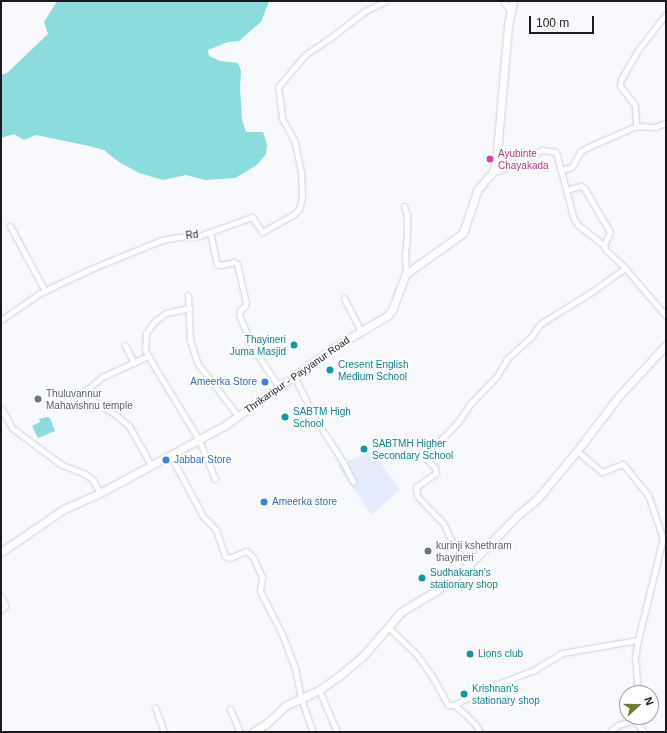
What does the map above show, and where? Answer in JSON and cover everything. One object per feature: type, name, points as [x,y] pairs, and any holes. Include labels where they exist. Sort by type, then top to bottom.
[{"type":"main road","points":[[406,274],[462,233],[478,189],[493,172],[496,163],[510,10],[514,1]]},
{"type":"main road","name":"Thrikaripur - Payyanur Road","points":[[1,552],[64,509],[100,492],[199,440],[238,416],[360,331],[380,320],[392,310],[406,274]]},
{"type":"main road","points":[[253,732],[266,724],[285,706],[319,690],[363,656],[401,612],[439,589],[468,566],[518,515],[538,498],[577,451],[618,397],[666,345]]},
{"type":"street","points":[[210,232],[252,217],[262,232],[293,215],[299,209],[302,197],[302,172],[294,140],[282,118],[278,88],[305,55],[329,39],[364,11],[386,1]]},
{"type":"street","points":[[503,1],[510,10]]},
{"type":"street","points":[[636,126],[635,105],[620,86],[620,81],[638,50],[666,14]]},
{"type":"street","points":[[562,170],[572,167],[580,152],[588,146],[636,126],[654,126],[666,123]]},
{"type":"street","points":[[493,172],[503,169],[542,150],[556,152],[562,170],[573,218],[578,225],[604,245],[606,250],[625,268],[666,316]]},
{"type":"street","points":[[566,190],[581,186],[584,188],[610,232],[604,245]]},
{"type":"street","points":[[404,206],[407,216],[405,254],[406,274]]},
{"type":"street","points":[[10,226],[44,291]]},
{"type":"street","name":"Rd","points":[[1,320],[44,291],[93,268],[162,240],[199,236],[210,232],[217,264],[221,265],[234,262],[237,264],[246,302],[245,306],[240,310],[239,315],[253,348],[279,387]]},
{"type":"street","points":[[468,566],[453,544],[443,523],[417,496],[416,487],[436,473],[435,468],[426,458],[426,455],[458,422],[471,403],[497,376],[506,360],[532,336],[540,324],[590,293],[625,268]]},
{"type":"street","points":[[188,295],[190,340],[198,364],[238,416]]},
{"type":"street","points":[[344,298],[360,331]]},
{"type":"street","points":[[189,308],[166,313],[154,322],[146,334],[145,349],[199,440],[215,479]]},
{"type":"street","points":[[125,345],[134,362]]},
{"type":"street","points":[[148,356],[102,376],[85,391],[85,394],[116,415],[129,426],[151,465]]},
{"type":"street","points":[[294,376],[316,420],[344,462],[353,482]]},
{"type":"street","points":[[1,408],[12,428],[62,465],[85,474],[93,480],[100,492]]},
{"type":"street","points":[[577,451],[602,472],[623,464],[648,495],[663,538],[635,657],[637,685]]},
{"type":"street","points":[[170,455],[203,516],[216,530],[225,556],[229,558],[246,551],[253,557],[262,577],[260,591],[279,629],[295,668],[301,698],[313,732]]},
{"type":"street","points":[[660,553],[666,552]]},
{"type":"street","points":[[1,596],[5,606],[1,610]]},
{"type":"street","points":[[388,627],[417,655],[433,678],[448,705],[454,705],[482,690],[534,670],[562,653],[638,640]]},
{"type":"street","points":[[319,690],[337,732]]},
{"type":"street","points":[[454,705],[471,719],[480,732]]},
{"type":"street","points":[[155,707],[164,732]]},
{"type":"street","points":[[230,708],[240,732]]},
{"type":"street","points":[[610,732],[619,725]]},
{"type":"shaded area","points":[[372,451],[400,490],[371,515],[337,465]]},
{"type":"water","points":[[57,1],[269,1],[261,22],[239,41],[228,42],[208,50],[209,56],[220,61],[238,63],[241,71],[240,88],[242,120],[246,132],[263,132],[267,145],[266,154],[257,165],[235,178],[205,180],[186,175],[163,180],[139,173],[119,162],[104,150],[89,146],[36,135],[24,140],[14,134],[1,138],[1,75],[7,73],[48,34],[44,22]]},
{"type":"water","points":[[47,417],[50,418],[55,431],[38,438],[32,426],[40,422],[39,419]]},
{"type":"place","name":"Ayubinte Chayakada","points":[[490,159]]},
{"type":"place","name":"Thayineri Juma Masjid","points":[[294,345]]},
{"type":"place","name":"Cresent English Medium School","points":[[330,370]]},
{"type":"place","name":"Ameerka Store","points":[[265,382]]},
{"type":"place","name":"Thuluvannur Mahavishnu temple","points":[[38,399]]},
{"type":"place","name":"SABTM High School","points":[[285,417]]},
{"type":"place","name":"SABTMH Higher Secondary School","points":[[364,449]]},
{"type":"place","name":"Jabbar Store","points":[[166,460]]},
{"type":"place","name":"Ameerka store","points":[[264,502]]},
{"type":"place","name":"kurinji kshethram thayineri","points":[[428,551]]},
{"type":"place","name":"Sudhakaran's stationary shop","points":[[422,578]]},
{"type":"place","name":"Lions club","points":[[470,654]]},
{"type":"place","name":"Krishnan's stationary shop","points":[[464,694]]}]
